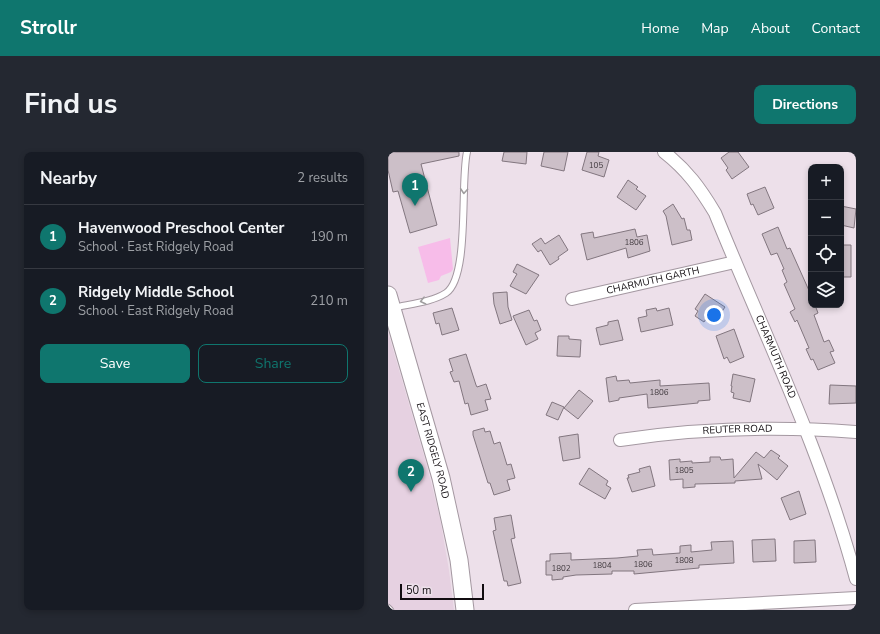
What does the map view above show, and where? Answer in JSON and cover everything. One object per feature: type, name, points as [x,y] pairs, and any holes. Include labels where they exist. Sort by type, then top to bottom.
[{"type":"street","name":"CHARMUTH ROAD","points":[[664,152],[680,165],[701,189],[715,213],[806,429],[836,508],[856,579]]},
{"type":"street","name":"CHARMUTH GARTH","points":[[572,299],[735,262]]},
{"type":"street","name":"EAST RIDGELY ROAD","points":[[390,302],[441,478],[459,560],[465,610]]},
{"type":"street","name":"REUTER ROAD","points":[[620,440],[659,434],[725,429],[806,429],[856,432]]},
{"type":"street","points":[[634,610],[856,598]]},
{"type":"lane","points":[[390,302],[436,297],[452,287],[457,278],[460,256],[467,152]]},
{"type":"shaded area","points":[[450,238],[453,269],[451,272],[441,276],[439,280],[428,283],[418,247]]},
{"type":"shaded area","points":[[388,332],[427,466],[440,518],[454,610],[388,610]]},
{"type":"building","points":[[388,152],[459,152],[459,156],[421,164],[437,225],[410,233],[398,191],[393,192],[388,170]]},
{"type":"building","points":[[504,152],[527,152],[526,164],[502,161]]},
{"type":"building","points":[[544,152],[568,152],[564,171],[541,166]]},
{"type":"building","points":[[587,152],[599,152],[598,156],[609,160],[604,177],[582,170]]},
{"type":"building","points":[[729,152],[738,152],[749,167],[732,179],[726,170],[728,168],[721,158]]},
{"type":"building","points":[[628,180],[638,187],[636,189],[646,196],[636,210],[617,197]]},
{"type":"building","points":[[765,187],[774,208],[758,215],[753,204],[751,205],[747,194]]},
{"type":"building","points":[[673,204],[682,219],[684,218],[687,230],[690,230],[692,240],[672,245],[666,216],[663,211]]},
{"type":"building","points":[[844,207],[856,209],[854,228],[844,226]]},
{"type":"building","points":[[778,227],[787,249],[790,248],[808,288],[808,308],[816,308],[818,313],[814,315],[824,342],[829,340],[834,351],[830,352],[835,363],[818,370],[813,359],[811,360],[806,349],[809,348],[797,320],[795,322],[790,312],[795,309],[784,284],[787,282],[782,270],[784,269],[777,253],[771,255],[762,234]]},
{"type":"building","points":[[635,229],[637,237],[647,235],[650,251],[628,258],[626,248],[587,260],[581,234],[593,232],[594,238]]},
{"type":"building","points":[[559,235],[568,250],[550,265],[541,250],[538,252],[532,244],[541,238],[545,244]]},
{"type":"building","points":[[844,245],[851,245],[851,277],[844,277]]},
{"type":"building","points":[[517,264],[539,275],[526,294],[510,286],[517,274],[513,272]]},
{"type":"building","points":[[507,292],[508,307],[512,320],[500,324],[494,304],[493,293]]},
{"type":"building","points":[[705,294],[725,307],[715,322],[708,316],[704,322],[695,316],[698,311],[695,309]]},
{"type":"building","points":[[452,308],[459,330],[442,335],[439,323],[436,324],[433,313]]},
{"type":"building","points":[[656,308],[657,311],[669,308],[673,325],[641,332],[638,318],[647,316],[646,310]]},
{"type":"building","points":[[529,310],[534,321],[537,320],[541,330],[535,333],[538,339],[526,345],[513,316]]},
{"type":"building","points":[[618,320],[623,340],[600,345],[596,328],[608,325],[608,322]]},
{"type":"building","points":[[734,329],[744,357],[730,363],[727,357],[724,359],[716,336]]},
{"type":"building","points":[[558,336],[569,336],[569,339],[581,340],[580,357],[557,356]]},
{"type":"building","points":[[466,354],[477,387],[486,384],[491,399],[485,400],[488,410],[471,415],[468,403],[465,404],[459,381],[454,382],[450,372],[453,371],[449,359]]},
{"type":"building","points":[[733,374],[755,379],[750,402],[733,398],[734,393],[731,392],[731,386]]},
{"type":"building","points":[[616,376],[617,381],[629,380],[630,383],[660,380],[660,386],[709,383],[710,400],[698,401],[698,403],[648,408],[647,394],[619,398],[619,400],[609,402],[606,378]]},
{"type":"building","points":[[830,385],[856,386],[856,403],[829,404]]},
{"type":"building","points":[[579,390],[593,401],[578,419],[564,408]]},
{"type":"building","points":[[552,402],[564,407],[558,420],[546,415]]},
{"type":"building","points":[[484,428],[485,432],[490,431],[494,444],[500,442],[507,465],[511,464],[515,478],[507,480],[510,490],[494,495],[490,483],[488,483],[473,435],[473,431]]},
{"type":"building","points":[[578,434],[580,458],[563,461],[559,437]]},
{"type":"building","points":[[771,450],[780,456],[778,458],[788,466],[777,480],[758,464],[762,479],[735,481],[735,483],[695,484],[695,487],[683,488],[683,479],[670,480],[669,460],[680,459],[680,462],[692,461],[692,463],[710,462],[710,457],[720,457],[721,460],[733,459],[734,478],[756,452],[764,458]]},
{"type":"building","points":[[650,466],[655,486],[632,492],[627,478],[629,478],[628,475],[640,472],[639,469]]},
{"type":"building","points":[[589,468],[608,481],[606,485],[611,488],[605,499],[579,484]]},
{"type":"building","points":[[799,491],[806,514],[790,520],[781,498]]},
{"type":"building","points":[[511,515],[515,538],[511,539],[521,583],[508,586],[507,581],[504,581],[493,531],[496,530],[494,518]]},
{"type":"building","points":[[775,539],[776,561],[753,562],[752,540]]},
{"type":"building","points":[[815,540],[816,562],[794,563],[794,541]]},
{"type":"building","points":[[733,541],[734,563],[699,565],[699,568],[634,574],[634,571],[612,571],[612,574],[576,575],[563,577],[563,579],[552,580],[552,575],[546,575],[546,561],[550,561],[550,554],[571,553],[571,560],[617,558],[638,556],[637,550],[652,549],[653,555],[680,553],[680,546],[691,545],[691,552],[712,550],[711,542]]},
{"type":"place","name":"Havenwood Preschool Center","points":[[415,206]]},
{"type":"place","name":"Ridgely Middle School","points":[[411,492]]}]
